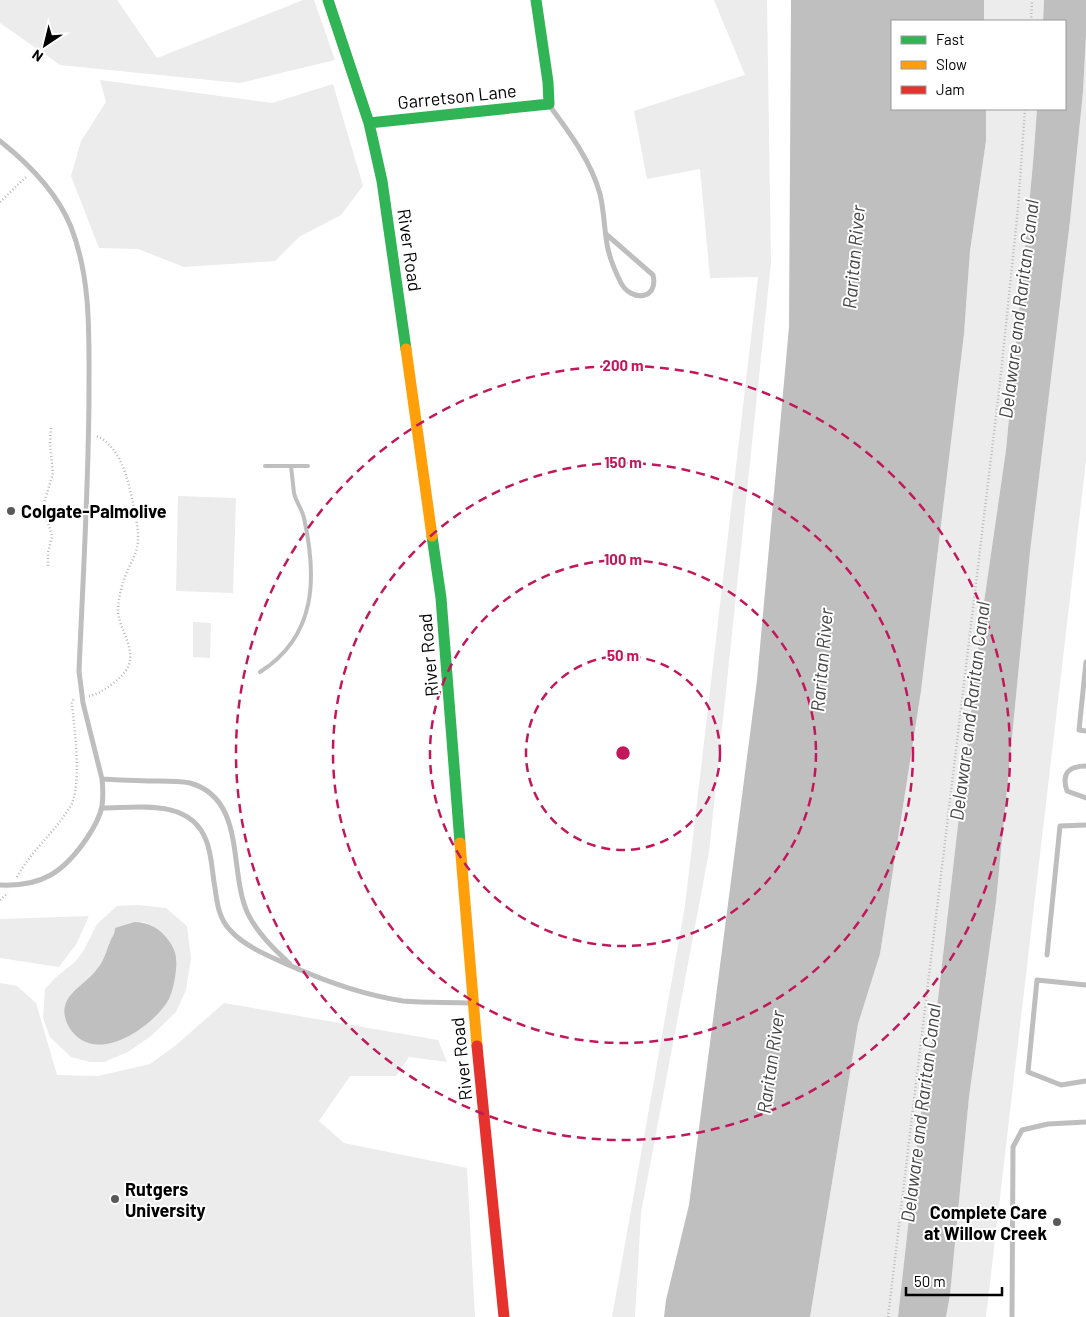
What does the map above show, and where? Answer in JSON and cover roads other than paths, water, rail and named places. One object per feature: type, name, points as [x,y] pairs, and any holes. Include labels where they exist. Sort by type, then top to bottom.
[{"type":"main road","name":"River Road","points":[[328,0],[369,123],[382,181],[441,598],[473,1003],[504,1317]]},
{"type":"main road","points":[[536,0],[548,82],[549,104]]},
{"type":"main road","name":"Garretson Lane","points":[[369,123],[549,104]]},
{"type":"lane","points":[[549,104],[582,152],[600,194],[606,234],[611,258],[622,286],[631,293],[640,296],[647,295],[653,288],[653,275],[606,234]]},
{"type":"lane","points":[[0,140],[33,170],[57,201],[70,226],[84,271],[89,329],[90,436],[80,671],[82,696],[102,779],[102,808],[90,833],[78,851],[63,867],[31,884],[0,885]]},
{"type":"lane","points":[[1086,662],[1079,730],[1086,731]]},
{"type":"lane","points":[[1086,766],[1077,766],[1064,776],[1067,790],[1086,798]]},
{"type":"lane","points":[[102,779],[188,783],[207,791],[225,811],[230,823],[237,877],[248,914],[257,930],[292,966]]},
{"type":"lane","points":[[102,808],[165,808],[185,815],[195,822],[207,840],[217,904],[225,925],[240,938],[270,957],[308,975],[403,1001],[473,1003]]},
{"type":"lane","points":[[1047,955],[1060,826],[1086,824]]},
{"type":"lane","points":[[1086,985],[1037,980],[1028,1072],[1061,1085],[1086,1081]]},
{"type":"lane","points":[[1012,1317],[1013,1146],[1022,1130],[1048,1124],[1086,1122]]},
{"type":"water","name":"Raritan River","points":[[791,0],[984,0],[984,20],[891,20],[891,110],[986,110],[986,141],[970,251],[964,334],[921,691],[880,954],[858,1024],[810,1317],[664,1317],[666,1300],[689,1205],[757,680],[789,327]]},
{"type":"water","points":[[1044,0],[1086,0],[1083,92],[1070,221],[1030,552],[996,902],[969,1097],[950,1295],[946,1317],[898,1317],[919,1127],[938,999],[982,616],[1006,450],[1037,110],[1066,110],[1066,20],[1043,20]]},
{"type":"water","points":[[134,922],[145,923],[158,930],[166,937],[173,948],[176,955],[176,966],[169,999],[153,1018],[130,1036],[104,1044],[91,1044],[80,1039],[69,1027],[64,1009],[66,1002],[99,966],[115,928]]},
{"type":"waterway","points":[[265,466],[308,466]]},
{"type":"waterway","points":[[260,672],[279,657],[293,641],[302,623],[308,604],[311,562],[303,515],[294,493],[291,466]]},
{"type":"place","name":"Colgate-Palmolive","points":[[11,511]]},
{"type":"place","name":"Rutgers University","points":[[115,1199]]},
{"type":"place","name":"Complete Care at Willow Creek","points":[[1057,1222]]},
{"type":"water label","name":"Delaware and Raritan Canal","points":[[1018,309]]},
{"type":"water label","name":"Delaware and Raritan Canal","points":[[969,711]]},
{"type":"water label","name":"Delaware and Raritan Canal","points":[[920,1113]]}]
